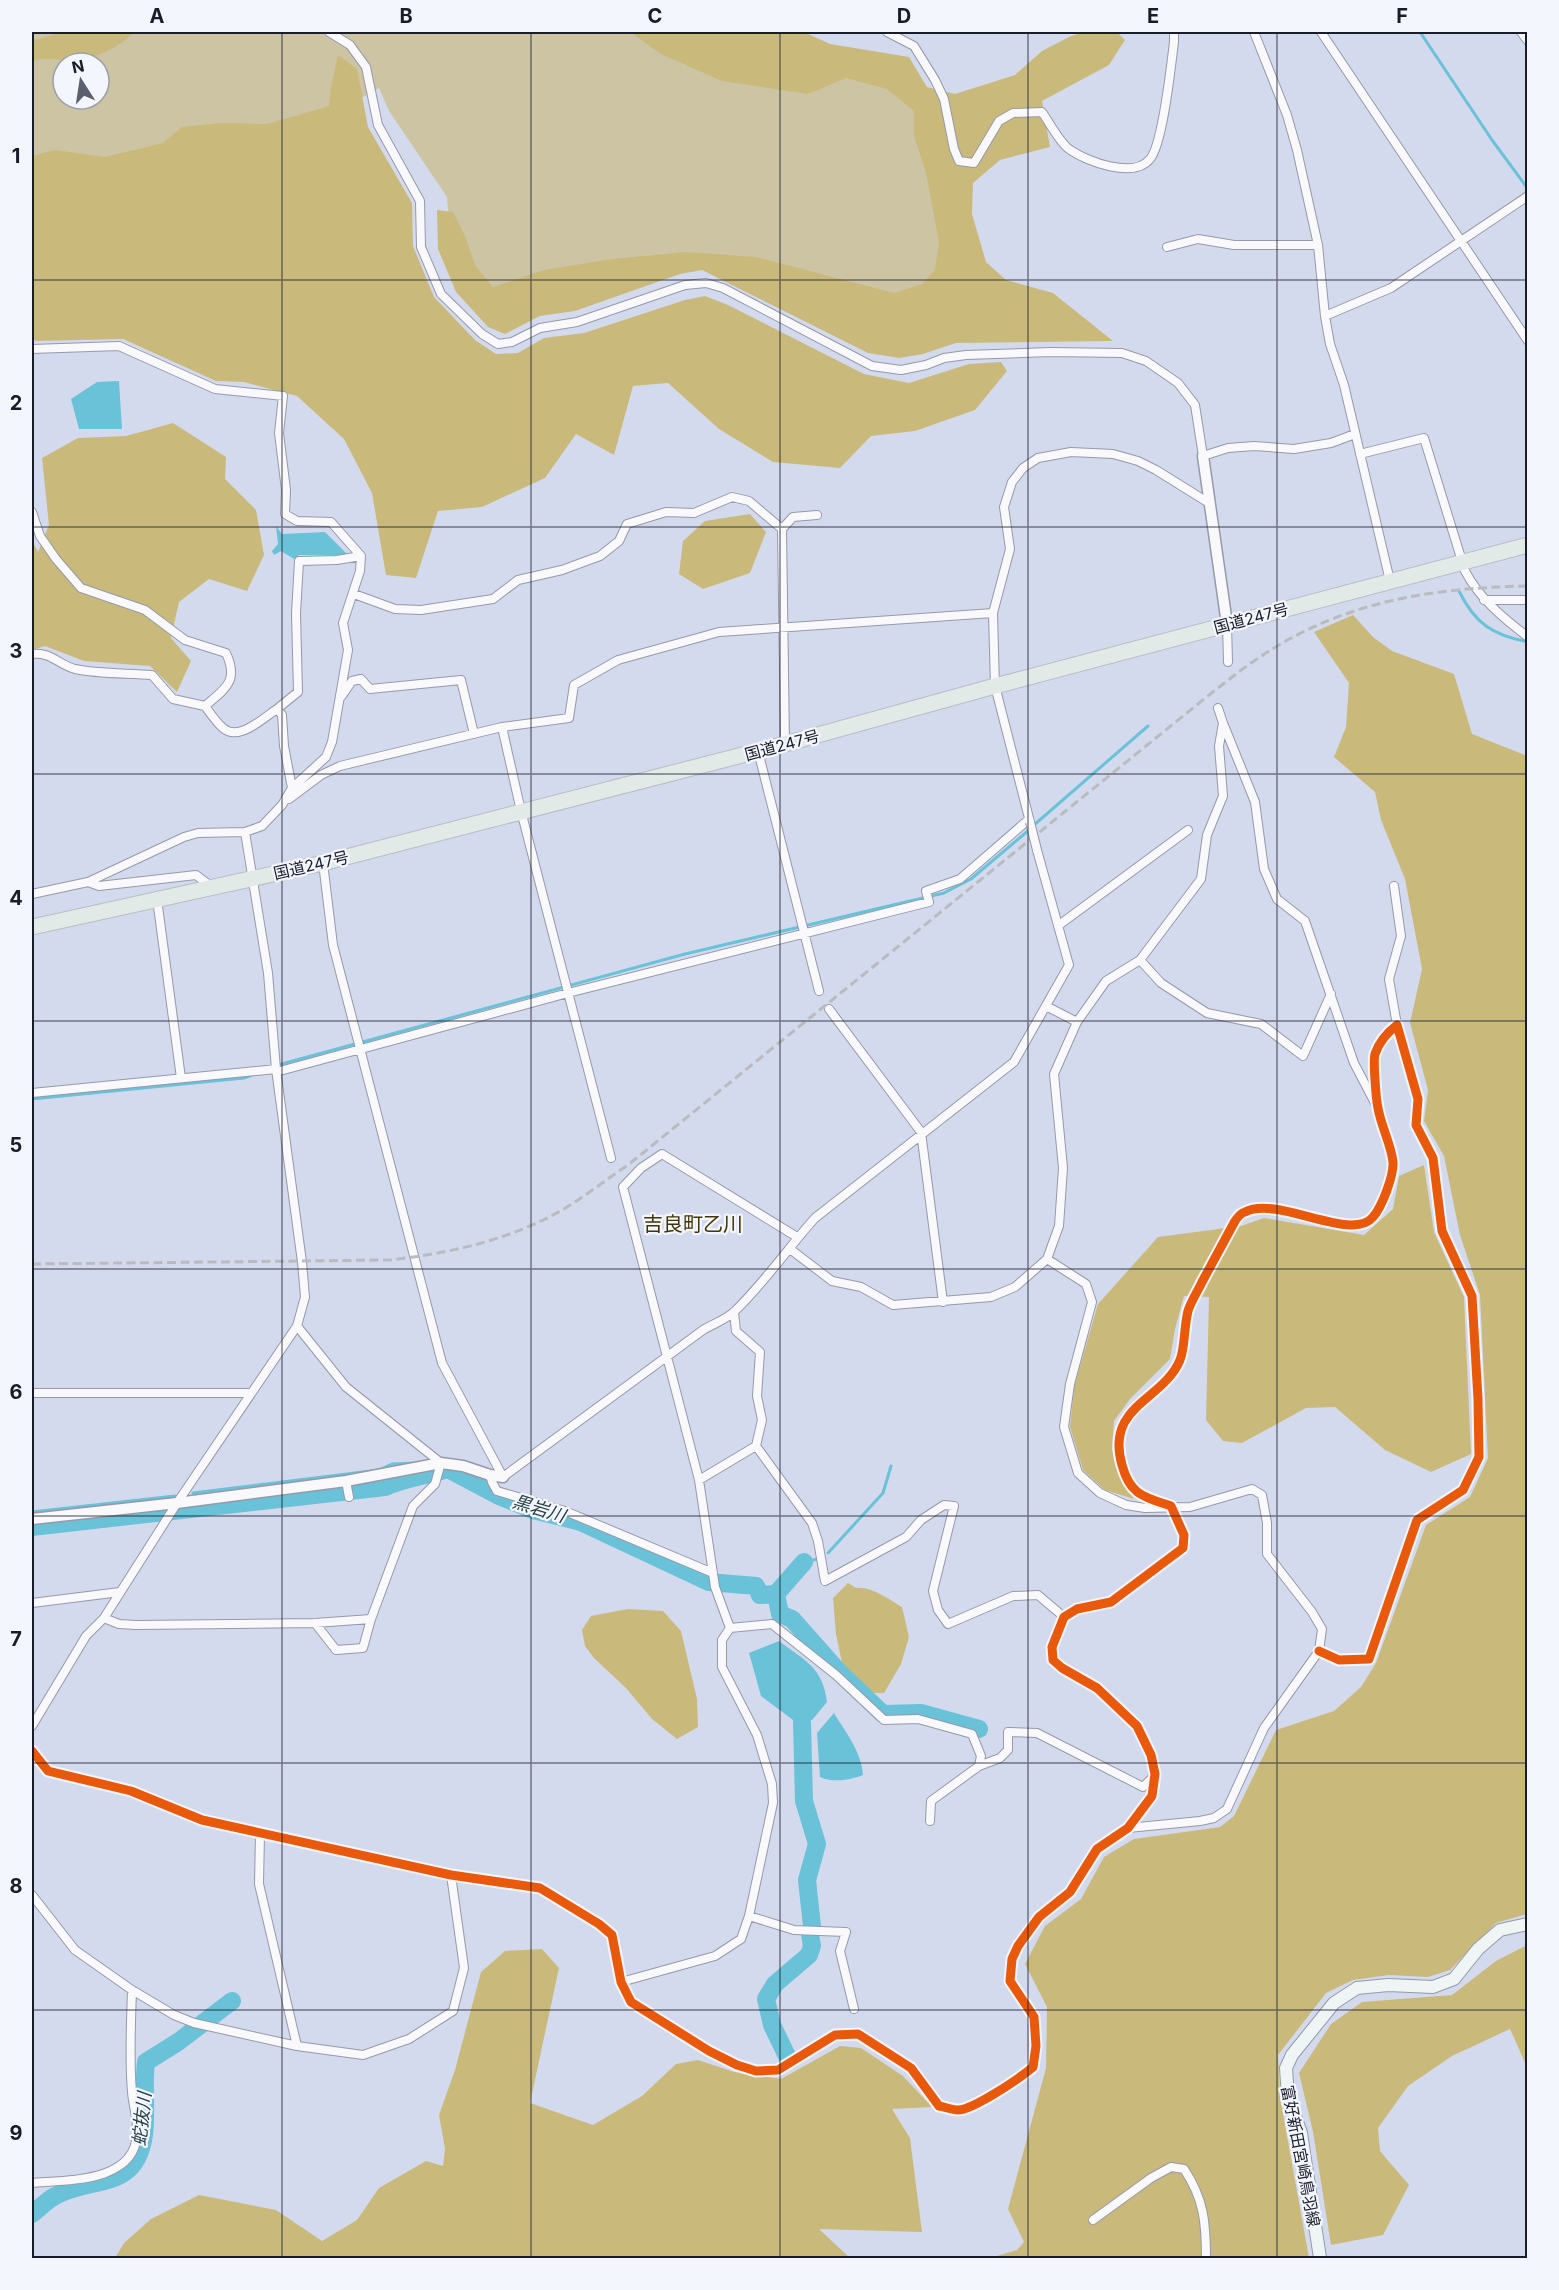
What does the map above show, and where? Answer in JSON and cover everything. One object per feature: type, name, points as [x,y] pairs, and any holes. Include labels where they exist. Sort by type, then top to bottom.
[{"type":"highway","name":"国道247号","points":[[32,927],[323,863],[785,744],[1527,545]]},
{"type":"main road","name":"富好新田宮崎鳥羽線","points":[[1320,2259],[1300,2133],[1288,2097],[1286,2068],[1292,2055],[1334,2003],[1357,1988],[1388,1985],[1432,1987],[1454,1979],[1478,1949],[1500,1930],[1527,1924]]},
{"type":"street","points":[[329,32],[350,45],[366,67],[378,125],[420,201],[421,247],[441,294],[482,334],[498,344],[512,342],[540,328],[577,322],[686,285],[706,283],[723,288],[872,366],[901,370],[926,365],[944,358],[966,355],[1050,352],[1122,353],[1146,361],[1178,383],[1195,405],[1227,624],[1228,662]]},
{"type":"street","points":[[886,32],[914,46],[935,80],[944,99],[954,149],[959,162],[974,163],[999,122],[1013,113],[1042,112],[1068,149],[1110,167],[1133,169],[1150,159],[1160,136],[1174,32]]},
{"type":"street","points":[[1254,32],[1287,115],[1297,150],[1318,245],[1330,344],[1344,385],[1390,581]]},
{"type":"street","points":[[1321,32],[1527,341]]},
{"type":"street","points":[[1521,32],[1527,41]]},
{"type":"street","points":[[1325,316],[1391,288],[1526,196]]},
{"type":"street","points":[[1167,247],[1198,238],[1234,245],[1318,245]]},
{"type":"street","points":[[32,349],[119,346],[215,389],[284,396],[279,433],[286,490],[285,514],[297,521],[331,522],[361,556],[354,594],[343,623],[348,650],[332,742],[326,757],[292,788],[282,805]]},
{"type":"street","points":[[1203,456],[1228,448],[1254,446],[1294,449],[1331,442],[1355,434]]},
{"type":"street","points":[[1360,454],[1424,438],[1462,562],[1473,587],[1484,600],[1527,637]]},
{"type":"street","points":[[32,1519],[177,1504],[346,1481],[441,1463],[463,1466],[503,1477],[703,1330],[734,1312],[815,1218],[921,1132],[1014,1062],[1069,965],[995,686],[993,613],[1010,549],[1004,507],[1012,482],[1023,468],[1038,458],[1071,452],[1113,454],[1138,461],[1156,470],[1209,503]]},
{"type":"street","points":[[354,594],[395,609],[421,610],[493,599],[518,580],[562,570],[600,556],[619,541],[627,524],[666,512],[694,513],[732,496],[749,501],[782,529]]},
{"type":"street","points":[[32,512],[40,536],[81,588],[145,610],[185,640],[226,653],[233,668],[230,681],[205,706]]},
{"type":"street","points":[[785,744],[782,529],[793,517],[817,515]]},
{"type":"street","points":[[32,654],[44,653],[77,669],[152,675],[173,699],[205,706],[224,729],[236,733],[249,728],[277,710],[298,692],[296,613],[299,561],[337,560],[361,556]]},
{"type":"street","points":[[1484,600],[1527,600]]},
{"type":"street","points":[[32,894],[88,882],[184,837],[198,833],[245,832],[262,826],[282,805],[321,774],[340,766],[502,726],[569,718],[574,685],[618,660],[719,632],[993,613]]},
{"type":"street","points":[[339,700],[352,681],[361,679],[370,689],[461,680],[474,734]]},
{"type":"street","points":[[1218,708],[1255,801],[1264,869],[1277,899],[1305,921],[1354,1063],[1378,1108]]},
{"type":"street","points":[[277,710],[282,715],[284,746],[292,788]]},
{"type":"street","points":[[790,1249],[831,1281],[861,1287],[894,1305],[992,1297],[1015,1287],[1047,1259],[1059,1226],[1063,1168],[1054,1074],[1077,1022],[1106,981],[1140,960],[1201,879],[1207,835],[1223,796],[1219,746],[1223,723]]},
{"type":"street","points":[[502,726],[521,811],[611,1158]]},
{"type":"street","points":[[758,751],[819,991]]},
{"type":"street","points":[[32,1093],[276,1067],[360,1049],[568,993],[929,902],[926,891],[960,879],[1029,821]]},
{"type":"street","points":[[1059,925],[1188,830]]},
{"type":"street","points":[[32,1726],[86,1636],[104,1618],[250,1393],[297,1326],[305,1297],[276,1067],[268,973],[245,832]]},
{"type":"street","points":[[323,863],[333,945],[442,1363],[503,1477]]},
{"type":"street","points":[[88,882],[99,886],[196,876],[212,886]]},
{"type":"street","points":[[1319,1651],[1340,1660],[1369,1659],[1417,1520],[1463,1490],[1479,1457],[1472,1296],[1442,1231],[1434,1158],[1416,1125],[1418,1099],[1397,1025],[1389,980],[1401,936],[1394,885]]},
{"type":"street","points":[[157,899],[181,1078]]},
{"type":"street","points":[[1140,960],[1161,982],[1207,1013],[1261,1024],[1303,1056],[1331,994]]},
{"type":"street","points":[[1046,1006],[1077,1022]]},
{"type":"street","points":[[830,1009],[921,1132],[944,1302]]},
{"type":"street","points":[[32,1751],[48,1771],[131,1791],[202,1820],[451,1875],[540,1888],[599,1924],[612,1935],[621,1982],[631,2002],[709,2051],[737,2065],[756,2071],[778,2070],[835,2035],[858,2034],[911,2068],[939,2106],[960,2110],[1017,2081],[1033,2067],[1036,2046],[1034,2017],[1010,1981],[1012,1959],[1018,1946],[1039,1917],[1070,1892],[1097,1849],[1128,1828],[1152,1796],[1155,1774],[1151,1755],[1137,1725],[1097,1688],[1062,1668],[1053,1660],[1052,1647],[1064,1617],[1077,1609],[1111,1602],[1183,1548],[1184,1535],[1171,1506],[1139,1496],[1124,1474],[1118,1452],[1122,1428],[1133,1409],[1170,1376],[1181,1359],[1184,1328],[1189,1308],[1235,1221],[1245,1212],[1261,1208],[1353,1225],[1366,1224],[1373,1217],[1384,1199],[1393,1163],[1378,1108],[1374,1055],[1387,1033],[1397,1025]]},
{"type":"street","points":[[730,1628],[715,1587],[699,1480],[623,1187],[641,1168],[662,1154],[797,1237]]},
{"type":"street","points":[[1047,1259],[1086,1284],[1092,1302],[1070,1384],[1064,1427],[1078,1473],[1100,1494],[1126,1505],[1145,1508],[1190,1507],[1252,1489],[1262,1495],[1267,1522],[1267,1554],[1323,1629],[1319,1651],[1264,1728],[1227,1809],[1214,1818],[1200,1821],[1128,1828]]},
{"type":"street","points":[[699,1480],[756,1446],[762,1420],[757,1396],[760,1352],[736,1331],[734,1312]]},
{"type":"street","points":[[297,1326],[346,1387],[441,1463]]},
{"type":"street","points":[[32,1393],[250,1393]]},
{"type":"street","points":[[756,1446],[813,1523],[825,1581],[906,1537],[921,1520],[944,1505],[954,1506],[933,1591],[938,1610],[948,1624],[1013,1596],[1038,1595],[1064,1617]]},
{"type":"street","points":[[315,1623],[336,1650],[363,1648],[371,1619],[413,1506],[435,1484],[441,1463]]},
{"type":"street","points":[[490,1475],[497,1491],[565,1511],[713,1573]]},
{"type":"street","points":[[346,1481],[349,1497]]},
{"type":"street","points":[[32,1603],[120,1592]]},
{"type":"street","points":[[104,1618],[119,1624],[136,1625],[315,1623],[371,1619]]},
{"type":"street","points":[[730,1628],[772,1624],[836,1675],[884,1719],[918,1719],[972,1734],[981,1756],[979,1766]]},
{"type":"street","points":[[621,1982],[715,1956],[741,1939],[749,1916],[773,1803],[772,1784],[757,1735],[722,1667],[722,1640],[730,1628]]},
{"type":"street","points":[[930,1821],[931,1801],[979,1766],[1000,1758],[1008,1750],[1008,1732],[1037,1733],[1143,1787],[1155,1774]]},
{"type":"street","points":[[260,1833],[259,1884],[297,2046]]},
{"type":"street","points":[[32,1895],[75,1950],[132,1990],[174,2015],[194,2024],[297,2046],[363,2055],[409,2039],[453,2011],[464,1968],[451,1875]]},
{"type":"street","points":[[749,1916],[795,1930],[846,1932],[840,1951],[854,2008]]},
{"type":"street","points":[[32,2183],[94,2178],[115,2169],[128,2158],[135,2147],[138,2135],[130,2061],[132,1990]]},
{"type":"street","points":[[1093,2220],[1151,2178],[1171,2167],[1184,2169],[1203,2205],[1206,2259]]},
{"type":"shaded area","points":[[32,32],[647,32],[892,80],[921,105],[936,173],[944,275],[896,301],[687,260],[492,301],[449,224],[447,197],[389,111],[379,88],[329,116],[32,174]]},
{"type":"shaded area","points":[[62,32],[134,32],[107,51],[51,51],[51,59],[32,61],[32,41]]},
{"type":"shaded area","points":[[630,32],[804,32],[830,44],[909,57],[927,87],[955,94],[1015,75],[1042,51],[1069,37],[1083,32],[1117,32],[1125,40],[1109,65],[1042,101],[1050,147],[1000,160],[973,183],[972,214],[986,262],[1006,280],[1053,293],[1113,341],[956,343],[923,354],[899,358],[868,353],[702,270],[680,274],[575,311],[540,316],[505,334],[488,327],[456,292],[438,249],[437,210],[453,212],[465,236],[475,265],[493,287],[544,270],[612,259],[687,252],[756,257],[894,293],[922,284],[935,270],[939,242],[926,173],[914,136],[914,111],[887,89],[846,78],[808,94],[722,81],[661,54]]},
{"type":"shaded area","points":[[338,55],[357,69],[368,127],[412,203],[413,246],[434,297],[475,340],[496,354],[518,353],[544,338],[584,333],[685,300],[705,296],[728,305],[864,374],[909,383],[969,364],[1001,362],[1007,371],[975,410],[915,431],[871,436],[840,468],[773,462],[719,429],[668,383],[633,386],[614,455],[576,434],[545,478],[482,507],[438,511],[416,578],[386,575],[372,493],[344,439],[297,396],[244,382],[216,381],[123,339],[35,341],[32,336],[32,156],[55,150],[105,157],[163,143],[182,127],[220,123],[267,124],[329,106]]},
{"type":"shaded area","points":[[173,423],[226,457],[225,479],[256,510],[264,555],[247,591],[209,579],[179,602],[171,638],[191,661],[177,692],[150,666],[84,661],[45,646],[32,650],[32,540],[38,552],[49,525],[42,458],[78,438],[126,436]]},
{"type":"shaded area","points":[[750,514],[766,532],[750,573],[703,589],[679,574],[683,541],[705,521]]},
{"type":"shaded area","points":[[1353,615],[1373,637],[1392,651],[1454,674],[1472,734],[1527,756],[1527,1914],[1496,1923],[1450,1970],[1428,1977],[1389,1975],[1353,1980],[1326,1993],[1278,2055],[1280,2097],[1309,2258],[990,2258],[1017,2250],[1024,2242],[1008,2209],[1046,2068],[1047,2007],[1025,1964],[1045,1926],[1081,1899],[1104,1857],[1134,1839],[1220,1827],[1234,1816],[1276,1730],[1334,1711],[1361,1687],[1376,1663],[1426,1525],[1470,1497],[1488,1458],[1480,1295],[1460,1235],[1444,1156],[1424,1121],[1428,1090],[1410,1023],[1422,969],[1405,879],[1381,820],[1375,792],[1334,757],[1346,727],[1349,683],[1314,632]]},
{"type":"shaded area","points":[[1424,1165],[1434,1232],[1464,1297],[1471,1454],[1431,1472],[1385,1450],[1335,1407],[1306,1408],[1242,1443],[1223,1441],[1206,1420],[1209,1297],[1184,1296],[1170,1359],[1130,1399],[1114,1421],[1112,1450],[1120,1477],[1134,1499],[1105,1490],[1083,1470],[1070,1427],[1074,1387],[1098,1304],[1158,1237],[1241,1226],[1264,1218],[1364,1235],[1393,1209],[1399,1176]]},
{"type":"shaded area","points":[[848,1583],[856,1588],[874,1591],[902,1607],[909,1637],[901,1664],[884,1693],[863,1693],[844,1673],[836,1634],[833,1598]]},
{"type":"shaded area","points":[[628,1609],[663,1611],[681,1631],[697,1699],[698,1727],[677,1739],[652,1719],[626,1688],[594,1658],[585,1646],[582,1630],[591,1616]]},
{"type":"shaded area","points":[[1527,1945],[1527,2067],[1510,2029],[1452,2056],[1408,2086],[1378,2128],[1380,2151],[1409,2185],[1383,2235],[1331,2245],[1313,2132],[1299,2073],[1331,2024],[1362,2002],[1452,1995],[1496,1961]]},
{"type":"shaded area","points":[[542,1949],[559,1968],[530,2103],[593,2125],[642,2096],[676,2064],[698,2060],[734,2072],[781,2079],[840,2046],[861,2048],[903,2076],[932,2107],[892,2109],[910,2138],[922,2232],[819,2229],[850,2258],[115,2258],[124,2243],[151,2219],[199,2195],[276,2210],[322,2241],[357,2220],[379,2188],[426,2161],[443,2166],[445,2149],[439,2115],[455,2070],[481,1972],[505,1951]]},
{"type":"water","points":[[119,381],[122,429],[79,429],[71,399],[97,382]]},
{"type":"water","points":[[276,526],[282,534],[325,532],[348,555],[299,555],[294,559],[281,551],[274,555],[272,551],[278,544]]},
{"type":"water","points":[[779,1641],[804,1659],[817,1672],[821,1680],[827,1702],[812,1720],[797,1723],[761,1696],[749,1653]]},
{"type":"water","points":[[834,1713],[856,1750],[863,1775],[842,1780],[820,1777],[817,1733]]},
{"type":"waterway","points":[[1420,32],[1492,140],[1528,189]]},
{"type":"waterway","points":[[1459,591],[1472,612],[1486,626],[1505,636],[1528,642]]},
{"type":"waterway","points":[[1034,825],[1148,726]]},
{"type":"waterway","points":[[278,1065],[685,954],[944,893],[971,879],[1029,830]]},
{"type":"waterway","points":[[32,1099],[244,1078],[252,1075]]},
{"type":"waterway","points":[[193,1493],[379,1470],[392,1464],[417,1463]]},
{"type":"waterway","points":[[828,1553],[883,1493],[891,1466]]},
{"type":"waterway","name":"黒岩川","points":[[32,1527],[385,1487],[448,1469],[499,1496],[533,1510],[581,1522],[709,1582],[756,1586],[760,1595],[776,1594],[780,1614],[792,1619],[839,1672],[883,1714],[921,1713],[979,1729]]},
{"type":"waterway","points":[[32,1512],[175,1496]]},
{"type":"waterway","points":[[804,1562],[818,1559]]},
{"type":"waterway","points":[[776,1594],[804,1562]]},
{"type":"waterway","points":[[802,1722],[804,1801],[817,1844],[807,1880],[812,1926]]},
{"type":"waterway","points":[[787,2056],[772,2025],[766,1999],[775,1984],[809,1955],[812,1946],[810,1934]]},
{"type":"waterway","name":"蛇抜川","points":[[32,2214],[57,2195],[71,2189],[112,2179],[123,2174],[132,2165],[140,2153],[144,2135],[146,2062],[178,2042],[232,2001]]},
{"type":"railway","points":[[32,1264],[389,1260],[461,1248],[532,1225],[575,1202],[628,1165],[1209,695],[1257,659],[1320,624],[1353,611],[1386,602],[1456,590],[1528,586]]},
{"type":"cycle path","points":[[32,1751],[48,1771],[131,1791],[202,1820],[451,1875],[540,1888],[599,1924],[612,1935],[621,1982],[631,2002],[709,2051],[737,2065],[756,2071],[778,2070],[835,2035],[858,2034],[911,2068],[939,2106],[958,2110],[974,2105],[1033,2067],[1036,2046],[1034,2017],[1010,1981],[1012,1959],[1018,1946],[1039,1917],[1070,1892],[1097,1849],[1128,1828],[1152,1796],[1155,1774],[1151,1755],[1137,1726],[1097,1688],[1062,1668],[1053,1660],[1052,1647],[1064,1617],[1077,1609],[1111,1602],[1183,1548],[1184,1535],[1171,1506],[1146,1497],[1129,1483],[1122,1465],[1119,1445],[1122,1429],[1128,1416],[1172,1374],[1180,1360],[1189,1307],[1235,1221],[1241,1214],[1259,1208],[1276,1209],[1349,1225],[1363,1224],[1373,1217],[1384,1199],[1393,1168],[1390,1148],[1378,1108],[1374,1058],[1381,1041],[1397,1025],[1418,1099],[1416,1125],[1433,1158],[1442,1231],[1472,1296],[1479,1457],[1463,1490],[1417,1520],[1369,1659],[1339,1660],[1319,1651]]},
{"type":"district","name":"吉良町乙川","points":[[693,1224]]}]
